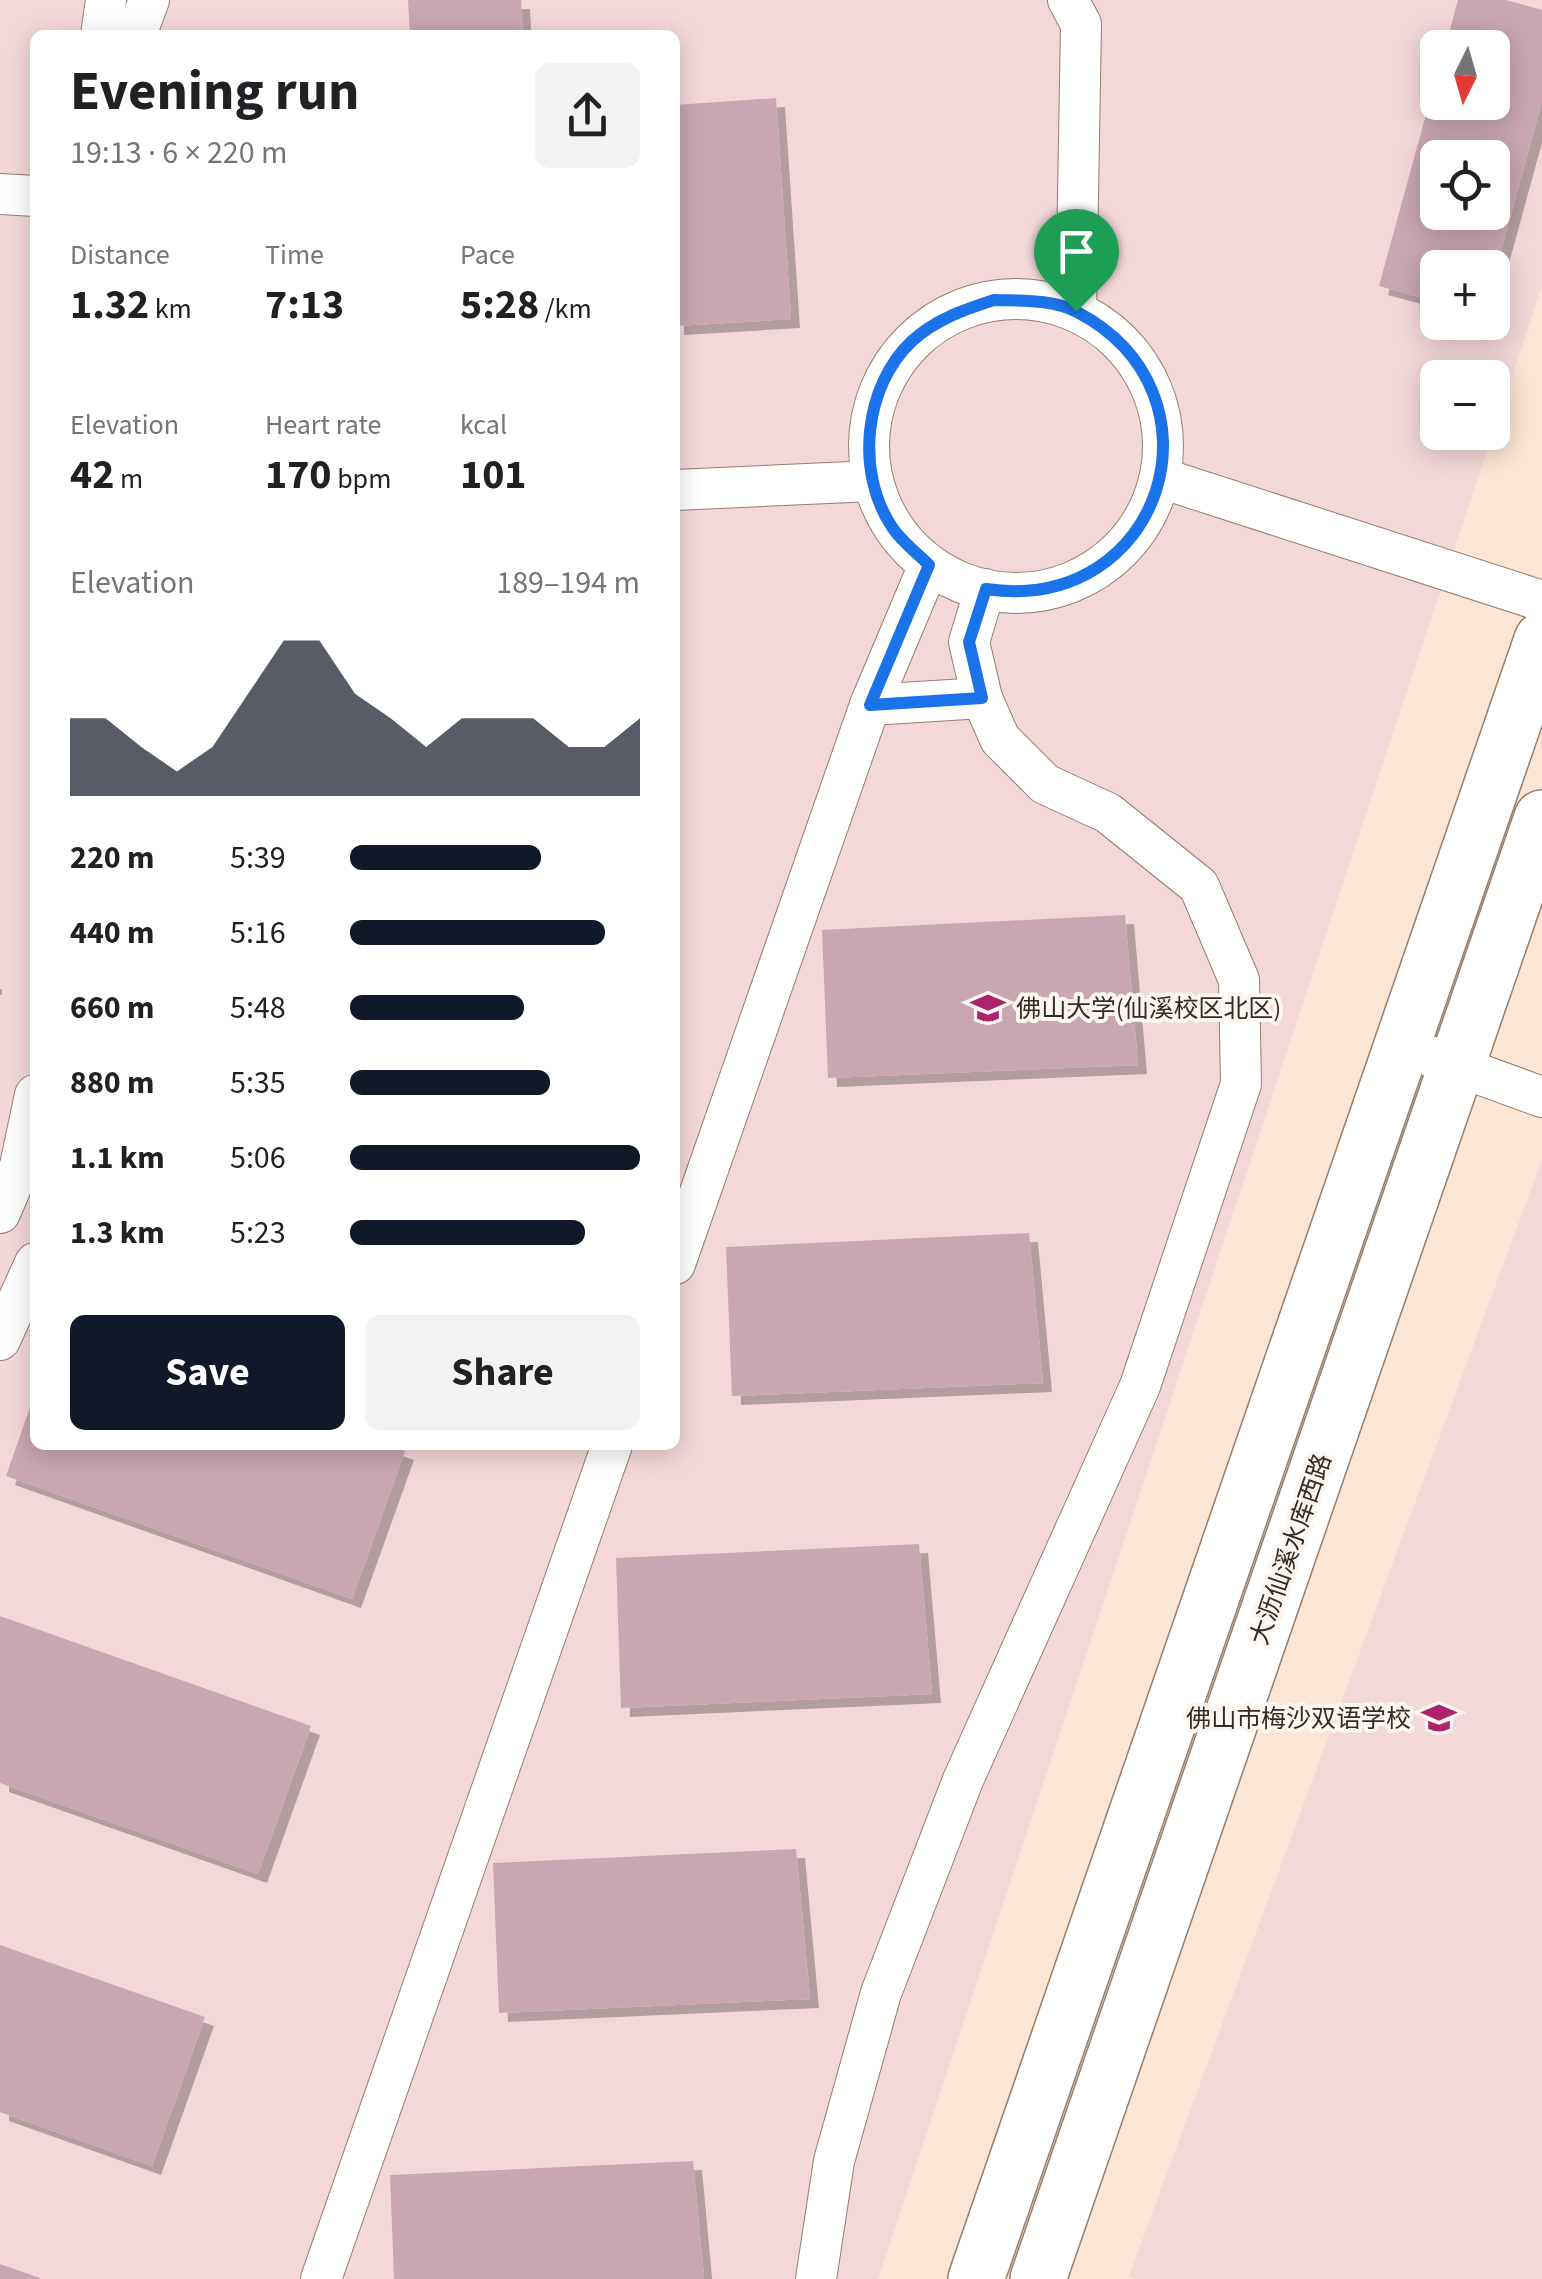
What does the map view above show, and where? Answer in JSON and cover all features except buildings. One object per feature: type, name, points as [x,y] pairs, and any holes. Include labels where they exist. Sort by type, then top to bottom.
[{"type":"street","points":[[102,30],[106,0]]},
{"type":"street","points":[[138,30],[149,0]]},
{"type":"street","points":[[1068,0],[1081,24],[1076,311]]},
{"type":"street","points":[[0,194],[30,196]]},
{"type":"street","points":[[994,300],[1042,301],[1076,311],[1124,346],[1151,384],[1163,430],[1161,478],[1144,521],[1112,559],[1069,584],[1020,594],[970,586],[929,565],[892,526],[872,481],[869,431],[882,383],[911,342],[950,315],[994,300]]},
{"type":"street","points":[[1161,478],[1542,601]]},
{"type":"street","points":[[680,490],[872,481]]},
{"type":"street","points":[[680,1250],[870,705],[929,565]]},
{"type":"street","points":[[816,2279],[834,2162],[882,1993],[963,1780],[1140,1386],[1241,1084],[1239,980],[1199,886],[1108,813],[1045,784],[1000,738],[982,698],[969,642],[986,589]]},
{"type":"street","points":[[976,2279],[1542,640]]},
{"type":"street","points":[[870,705],[982,698]]},
{"type":"street","name":"大沥仙溪水库西路","points":[[1038,2279],[1542,818]]},
{"type":"street","points":[[1402,1046],[1542,1097]]},
{"type":"street","points":[[0,1213],[20,1166],[30,1118]]},
{"type":"street","points":[[0,1340],[30,1273]]},
{"type":"street","points":[[321,2279],[610,1450]]},
{"type":"shaded area","name":"佛山大学(仙溪校区北区)","points":[[0,0],[1542,0],[1542,286],[1510,382],[1510,360],[1420,360],[1420,450],[1487,450],[878,2279],[0,2279]]},
{"type":"shaded area","name":"佛山市梅沙双语学校","points":[[1542,1160],[1542,2279],[1137,2279],[1129,2276]]},
{"type":"place","name":"佛山大学(仙溪校区北区)","points":[[988,1008]]},
{"type":"place","name":"佛山市梅沙双语学校","points":[[1439,1718]]},
{"type":"route","points":[[994,300],[1042,301],[1076,311],[1124,346],[1151,384],[1163,430],[1161,478],[1144,521],[1112,559],[1069,584],[1020,594],[986,589],[969,642],[982,698],[870,705],[929,565],[892,526],[872,481],[869,431],[882,383],[911,342],[950,315],[994,300]]}]
